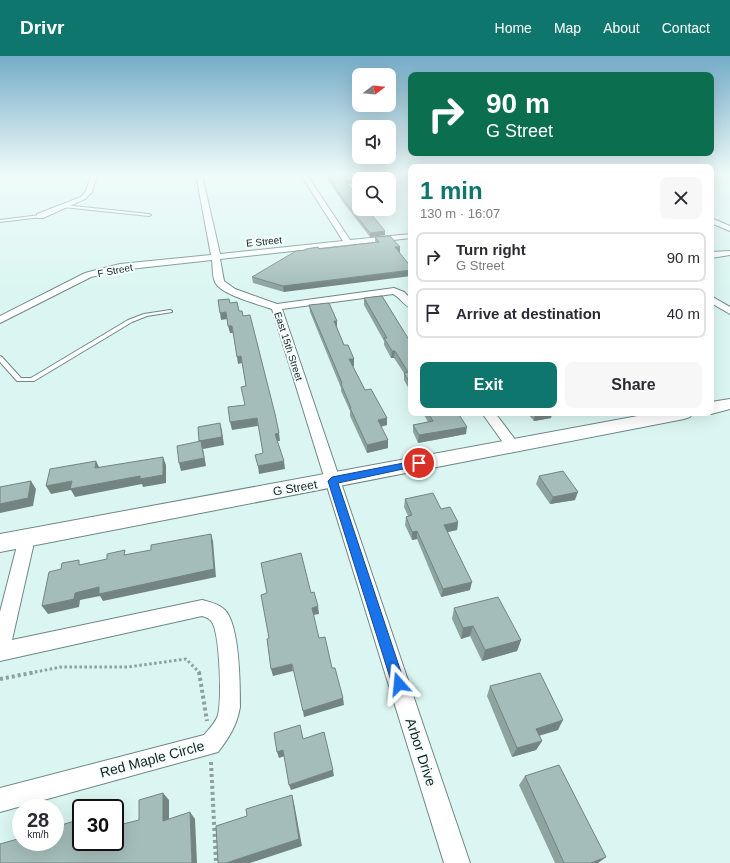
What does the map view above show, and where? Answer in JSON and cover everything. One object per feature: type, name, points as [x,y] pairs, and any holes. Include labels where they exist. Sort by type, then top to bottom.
[{"type":"main road","points":[[714,407],[730,404]]},
{"type":"main road","name":"G Street","points":[[0,543],[332,481],[663,416]]},
{"type":"street","points":[[40,216],[48,213]]},
{"type":"street","name":"East 15th Street","points":[[207,213],[220,282],[232,291],[276,306],[332,481]]},
{"type":"street","points":[[328,213],[348,243]]},
{"type":"street","points":[[714,221],[730,229]]},
{"type":"street","name":"E Street","points":[[216,257],[408,236]]},
{"type":"street","points":[[714,255],[730,253]]},
{"type":"street","name":"F Street","points":[[0,320],[88,275],[120,267],[216,257]]},
{"type":"street","points":[[276,306],[394,291],[401,294],[408,302]]},
{"type":"street","points":[[714,301],[730,311]]},
{"type":"street","points":[[490,416],[512,445]]},
{"type":"street","name":"Arbor Drive","points":[[332,481],[457,863]]},
{"type":"street","points":[[0,649],[26,538]]},
{"type":"street","name":"Red Maple Circle","points":[[0,652],[202,608],[213,611],[220,619],[225,634],[231,691],[228,716],[218,736],[210,744],[0,800]]},
{"type":"lane","points":[[127,213],[149,215]]},
{"type":"lane","points":[[0,221],[40,216]]},
{"type":"lane","points":[[0,358],[19,380],[32,380],[130,321],[146,315],[170,312]]},
{"type":"path","points":[[0,680],[61,667],[128,666],[186,659],[200,673],[210,744],[216,863]]},
{"type":"building","points":[[357,216],[373,216],[385,231],[370,233]]},
{"type":"building","points":[[390,236],[400,247],[395,247],[408,263],[408,270],[283,286],[252,277],[296,251],[318,247],[319,249],[379,242],[375,237]]},
{"type":"building","points":[[382,296],[408,338],[408,372],[395,351],[392,351],[384,338],[387,338],[364,298]]},
{"type":"building","points":[[229,299],[230,303],[237,302],[239,311],[242,311],[243,316],[250,315],[279,433],[275,434],[284,461],[258,466],[255,455],[263,453],[257,418],[230,422],[228,407],[245,405],[241,387],[246,386],[241,356],[237,357],[232,326],[228,326],[226,312],[220,313],[218,300]]},
{"type":"building","points":[[329,303],[337,321],[334,321],[344,345],[348,345],[354,359],[349,359],[365,390],[371,389],[387,418],[378,420],[388,440],[367,445],[350,408],[341,384],[342,383],[309,305]]},
{"type":"building","points":[[408,372],[408,380],[404,373]]},
{"type":"building","points":[[430,416],[460,416],[467,427],[419,435],[413,425],[433,421]]},
{"type":"building","points":[[220,423],[222,437],[199,441],[198,427]]},
{"type":"building","points":[[201,441],[204,458],[179,463],[177,446]]},
{"type":"building","points":[[163,457],[163,475],[140,479],[140,476],[70,489],[72,481],[46,486],[50,469],[96,461],[95,468]]},
{"type":"building","points":[[563,471],[578,492],[553,497],[539,476]]},
{"type":"building","points":[[31,481],[28,498],[0,504],[0,487]]},
{"type":"building","points":[[433,493],[441,509],[450,507],[458,522],[444,525],[472,582],[443,589],[417,531],[412,532],[406,517],[412,515],[405,499]]},
{"type":"building","points":[[211,534],[214,569],[99,594],[99,587],[75,593],[74,599],[42,606],[49,572],[61,569],[62,563],[79,560],[79,565],[107,559],[107,554],[125,550],[124,555],[151,550],[151,545]]},
{"type":"building","points":[[301,553],[311,593],[314,592],[318,606],[312,608],[319,638],[325,637],[332,668],[335,668],[343,698],[303,711],[292,664],[271,669],[267,639],[269,638],[261,595],[267,593],[261,563]]},
{"type":"building","points":[[498,597],[521,640],[485,650],[473,626],[463,628],[454,608]]},
{"type":"building","points":[[540,673],[563,720],[536,729],[542,741],[517,748],[490,686]]},
{"type":"building","points":[[300,725],[303,739],[324,732],[333,770],[289,785],[283,750],[277,752],[274,733]]},
{"type":"building","points":[[559,765],[606,857],[591,863],[564,863],[525,776]]},
{"type":"building","points":[[163,793],[163,821],[190,812],[192,863],[0,863],[0,844],[12,841],[12,851],[64,851],[64,824],[72,822],[72,851],[124,851],[124,824],[139,820],[139,800]]},
{"type":"building","points":[[292,795],[299,839],[226,863],[218,863],[216,826],[247,816],[246,809]]},
{"type":"route","points":[[399,684],[332,481],[419,463]]}]
